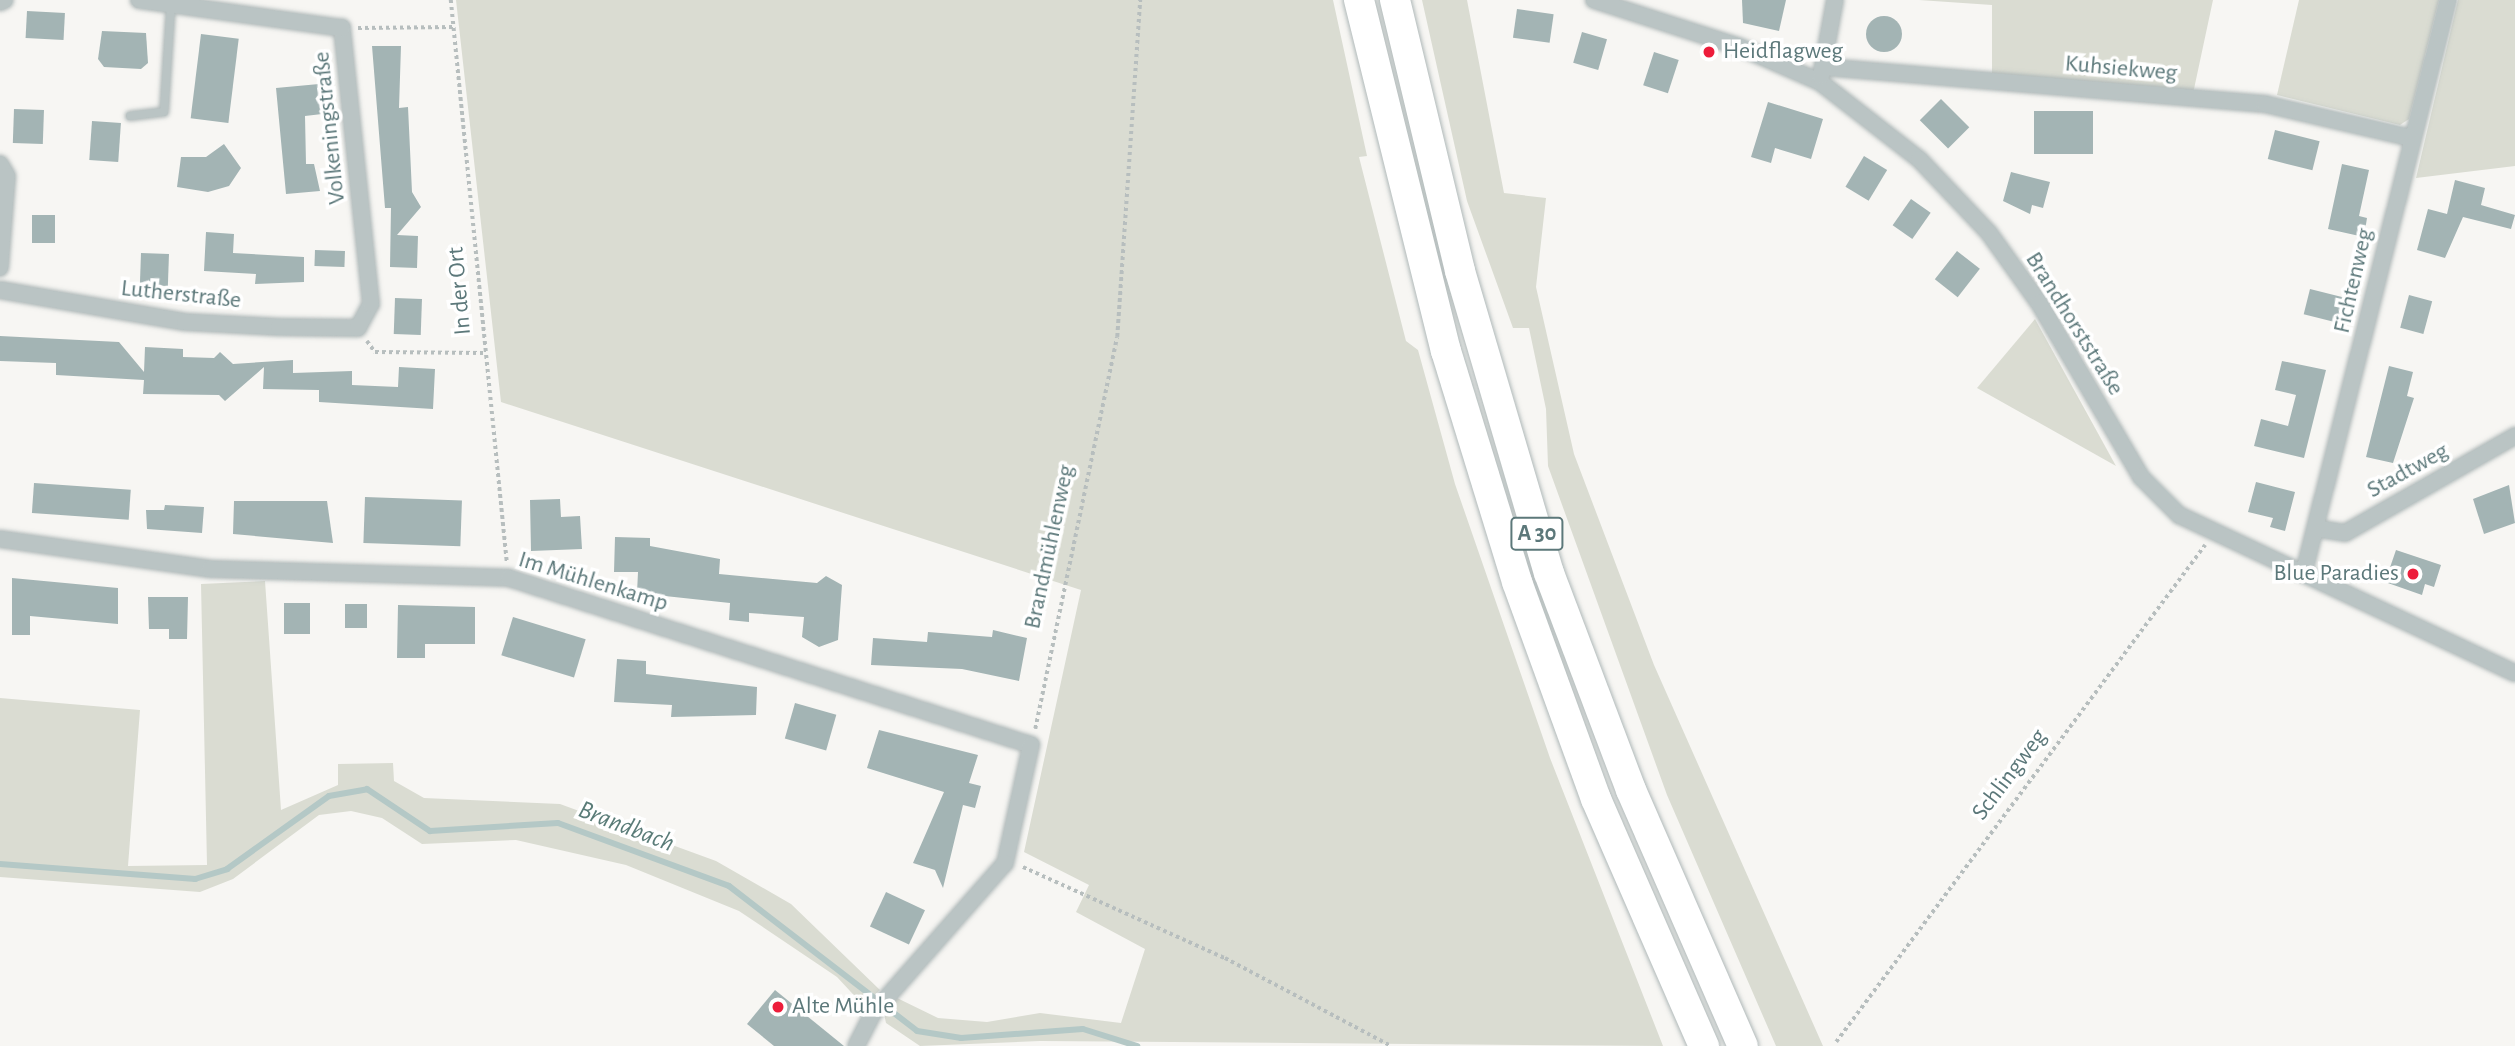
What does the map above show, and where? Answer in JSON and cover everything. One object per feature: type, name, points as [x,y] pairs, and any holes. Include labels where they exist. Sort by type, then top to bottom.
[{"type":"highway","name":"A 30","points":[[1359,0],[1446,351],[1517,582],[1596,799],[1704,1046]]},
{"type":"highway","name":"A 30","points":[[1395,0],[1460,271],[1549,573],[1631,790],[1743,1046]]},
{"type":"street","points":[[0,2],[5,0]]},
{"type":"street","name":"Volkeningstraße","points":[[139,0],[342,28],[371,304],[358,328]]},
{"type":"street","name":"Brandhorststraße","points":[[1594,0],[1822,74],[1919,159],[1989,233],[2039,303],[2140,477],[2179,515],[2515,673]]},
{"type":"street","points":[[1822,74],[1835,0]]},
{"type":"street","name":"Fichtenweg","points":[[2304,572],[2319,529],[2411,138],[2448,0]]},
{"type":"street","name":"Kuhsiekweg","points":[[1822,74],[2265,104],[2411,138]]},
{"type":"street","points":[[0,164],[6,176],[0,268]]},
{"type":"street","name":"Lutherstraße","points":[[0,290],[184,322],[358,328]]},
{"type":"street","name":"Stadtweg","points":[[2319,529],[2344,533],[2515,436]]},
{"type":"street","name":"Im Mühlenkamp","points":[[0,539],[210,569],[509,578],[1031,745]]},
{"type":"street","points":[[856,1046],[873,1013],[983,895],[1007,856],[1031,745]]},
{"type":"lane","points":[[130,116],[160,118],[164,112],[171,5]]},
{"type":"path","name":"In der Ort","points":[[451,0],[483,353],[509,578]]},
{"type":"path","name":"Brandmühlenweg","points":[[1031,745],[1117,337],[1140,0]]},
{"type":"path","name":"Volkeningstraße","points":[[342,28],[454,27]]},
{"type":"path","points":[[358,328],[375,352],[483,353]]},
{"type":"path","name":"Schlingweg","points":[[1836,1042],[2214,532]]},
{"type":"path","points":[[1007,856],[1225,958],[1391,1046]]},
{"type":"shaded area","points":[[456,0],[1333,0],[1367,156],[1359,157],[1406,341],[1418,350],[1455,484],[1550,758],[1663,1046],[1040,1041],[920,1046],[886,1023],[884,1014],[897,998],[938,1018],[987,1022],[1040,1013],[1121,1023],[1145,949],[1076,912],[1089,885],[1024,852],[1081,590],[501,402]]},
{"type":"shaded area","points":[[1422,0],[1467,0],[1504,193],[1546,198],[1536,287],[1574,454],[1654,665],[1823,1046],[1776,1046],[1667,795],[1548,466],[1546,409],[1529,328],[1513,328],[1467,201]]},
{"type":"shaded area","points":[[1919,0],[2213,0],[2191,103],[1992,75],[1992,5]]},
{"type":"shaded area","points":[[2299,0],[2439,0],[2409,119],[2400,125],[2277,95]]},
{"type":"shaded area","points":[[2458,0],[2515,0],[2515,166],[2416,178]]},
{"type":"shaded area","points":[[2035,319],[2116,466],[1977,388]]},
{"type":"shaded area","points":[[265,581],[281,810],[338,785],[338,764],[393,763],[394,781],[424,798],[560,804],[716,861],[791,904],[880,990],[863,1005],[837,977],[739,911],[626,865],[516,840],[422,844],[382,818],[351,811],[319,815],[233,879],[200,892],[0,877],[0,698],[140,710],[128,866],[207,865],[201,584]]},
{"type":"building","points":[[1742,0],[1786,0],[1779,31],[1743,23]]},
{"type":"building","points":[[1517,9],[1554,14],[1550,43],[1513,38]]},
{"type":"building","points":[[27,11],[65,13],[64,40],[26,38]]},
{"type":"building","points":[[1884,16],[1897,21],[1902,34],[1897,47],[1884,52],[1871,47],[1866,34],[1871,21]]},
{"type":"building","points":[[102,31],[146,33],[148,63],[141,69],[104,67],[98,59]]},
{"type":"building","points":[[1582,32],[1607,39],[1598,70],[1573,63]]},
{"type":"building","points":[[201,34],[239,39],[228,123],[191,118]]},
{"type":"building","points":[[372,46],[401,46],[399,108],[408,107],[412,192],[421,207],[397,235],[418,236],[417,268],[390,267],[391,208],[385,208]]},
{"type":"building","points":[[1654,52],[1679,60],[1668,93],[1643,85]]},
{"type":"building","points":[[319,84],[322,114],[305,116],[306,164],[314,164],[320,191],[286,194],[276,88]]},
{"type":"building","points":[[1941,99],[1969,127],[1948,148],[1920,120]]},
{"type":"building","points":[[1768,102],[1823,119],[1811,159],[1775,148],[1771,163],[1751,157]]},
{"type":"building","points":[[14,109],[44,110],[43,144],[13,143]]},
{"type":"building","points":[[2034,111],[2093,111],[2093,154],[2034,154]]},
{"type":"building","points":[[92,121],[121,123],[118,162],[89,160]]},
{"type":"building","points":[[2275,130],[2320,141],[2312,170],[2268,159]]},
{"type":"building","points":[[224,144],[241,168],[229,186],[208,192],[177,187],[181,157],[206,157]]},
{"type":"building","points":[[1864,156],[1887,170],[1869,201],[1845,187]]},
{"type":"building","points":[[2342,164],[2369,170],[2359,216],[2367,218],[2364,237],[2328,229]]},
{"type":"building","points":[[2011,172],[2050,182],[2043,208],[2032,205],[2030,214],[2003,201]]},
{"type":"building","points":[[2455,180],[2485,188],[2481,205],[2515,215],[2511,229],[2463,217],[2445,258],[2417,250],[2428,209],[2447,214]]},
{"type":"building","points":[[1911,199],[1931,213],[1912,239],[1893,225]]},
{"type":"building","points":[[32,215],[55,215],[55,243],[32,243]]},
{"type":"building","points":[[206,232],[234,234],[233,253],[304,257],[304,282],[255,284],[256,274],[204,271]]},
{"type":"building","points":[[315,250],[345,251],[344,267],[314,266]]},
{"type":"building","points":[[1957,251],[1980,269],[1958,297],[1935,279]]},
{"type":"building","points":[[141,253],[169,254],[168,286],[140,285]]},
{"type":"building","points":[[2310,289],[2345,298],[2339,323],[2304,314]]},
{"type":"building","points":[[2409,295],[2432,301],[2423,334],[2400,328]]},
{"type":"building","points":[[395,298],[422,299],[421,335],[394,334]]},
{"type":"building","points":[[0,336],[119,342],[144,372],[145,347],[183,349],[183,357],[214,358],[220,352],[233,364],[293,360],[293,373],[352,371],[352,385],[398,387],[399,367],[435,369],[433,409],[319,402],[319,390],[263,389],[264,367],[225,401],[219,395],[143,394],[144,380],[56,375],[56,363],[0,361]]},
{"type":"building","points":[[2282,361],[2326,370],[2304,458],[2254,446],[2261,419],[2288,426],[2296,395],[2275,390]]},
{"type":"building","points":[[2389,366],[2413,372],[2407,396],[2414,398],[2393,463],[2366,457]]},
{"type":"building","points":[[2256,482],[2295,492],[2285,531],[2270,527],[2273,518],[2248,512]]},
{"type":"building","points":[[34,483],[131,490],[129,520],[32,513]]},
{"type":"building","points":[[2509,485],[2515,523],[2484,534],[2473,499]]},
{"type":"building","points":[[365,497],[462,500],[460,546],[363,543]]},
{"type":"building","points":[[560,499],[561,517],[580,516],[582,549],[531,551],[530,500]]},
{"type":"building","points":[[234,501],[327,501],[333,543],[233,534]]},
{"type":"building","points":[[165,505],[204,507],[202,533],[147,529],[146,510],[164,510]]},
{"type":"building","points":[[615,537],[650,538],[650,546],[720,559],[719,574],[817,583],[826,576],[842,585],[838,640],[819,647],[802,637],[804,617],[749,613],[749,622],[729,620],[730,603],[637,593],[638,572],[614,572]]},
{"type":"building","name":"Blue Paradies","points":[[2396,550],[2441,565],[2434,587],[2425,584],[2422,595],[2385,582]]},
{"type":"building","points":[[12,578],[118,588],[118,624],[30,616],[30,635],[12,635]]},
{"type":"building","points":[[148,597],[188,597],[187,639],[169,639],[169,629],[149,629]]},
{"type":"building","points":[[284,603],[310,603],[310,634],[284,634]]},
{"type":"building","points":[[345,604],[367,604],[367,628],[345,628]]},
{"type":"building","points":[[398,605],[475,607],[475,644],[425,644],[425,658],[397,658]]},
{"type":"building","points":[[513,617],[586,639],[574,677],[501,655]]},
{"type":"building","points":[[993,630],[1027,638],[1019,681],[962,669],[871,665],[873,638],[927,642],[928,632],[992,637]]},
{"type":"building","points":[[617,659],[646,661],[646,674],[757,687],[756,715],[671,717],[672,705],[614,702]]},
{"type":"building","points":[[795,703],[836,715],[826,750],[785,739]]},
{"type":"building","points":[[879,730],[978,755],[969,783],[981,786],[975,808],[963,805],[943,888],[935,870],[913,863],[944,792],[867,768]]},
{"type":"building","points":[[886,892],[925,910],[909,945],[870,926]]},
{"type":"building","name":"Alte Mühle","points":[[775,990],[844,1046],[774,1046],[747,1024]]},
{"type":"waterway","name":"Brandbach","points":[[0,864],[195,879],[227,869],[329,796],[367,789],[430,831],[558,823],[729,886],[917,1031],[961,1038],[1083,1029],[1137,1046]]},
{"type":"place","name":"Heidflagweg","points":[[1709,52]]},
{"type":"place","name":"Blue Paradies","points":[[2413,574]]},
{"type":"place","name":"Alte Mühle","points":[[778,1007]]}]
